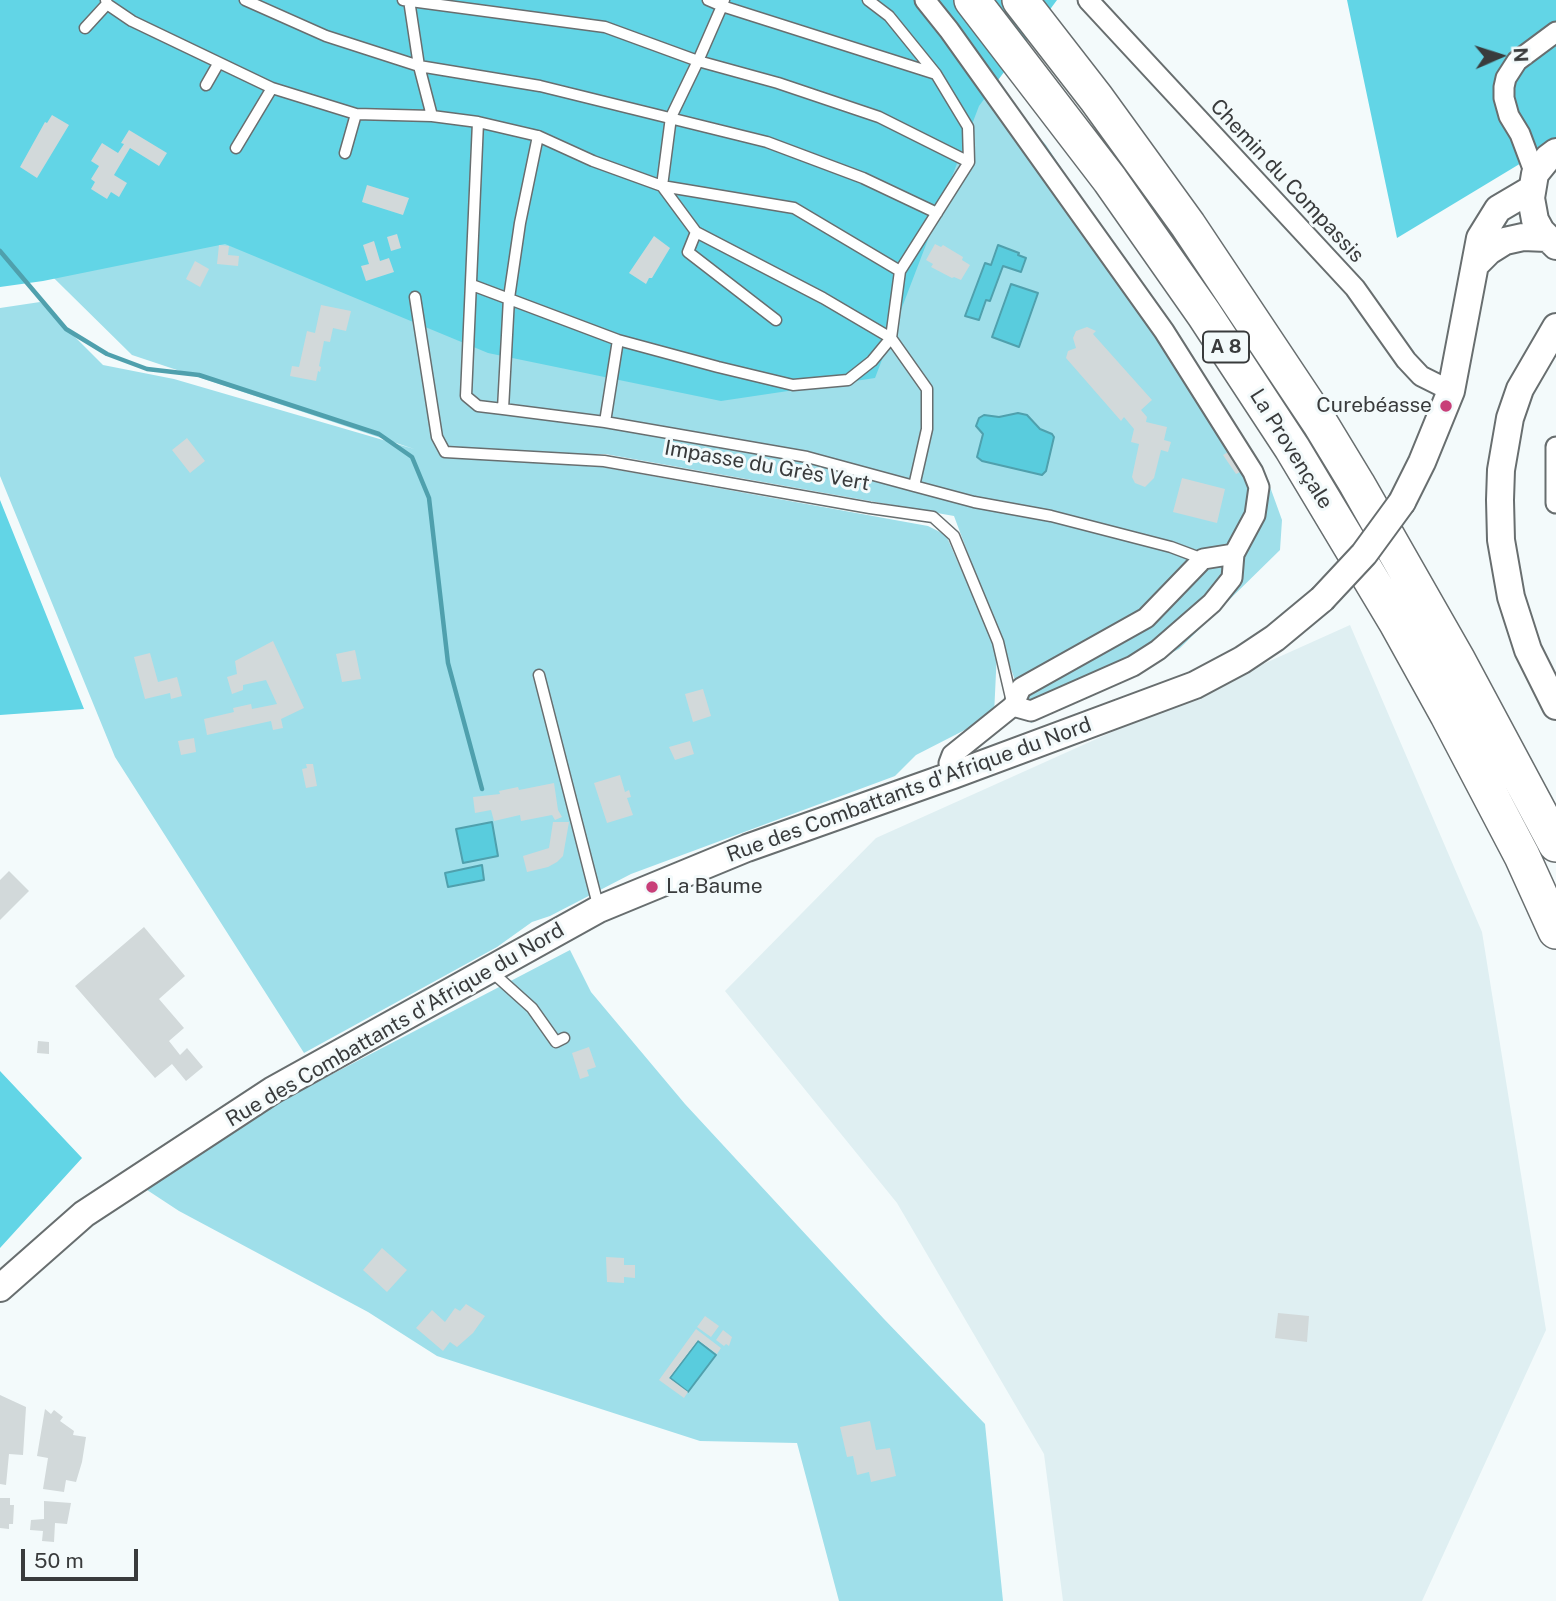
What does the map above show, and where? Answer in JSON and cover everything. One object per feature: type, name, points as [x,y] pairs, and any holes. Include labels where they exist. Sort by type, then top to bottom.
[{"type":"highway","name":"La Provençale","points":[[972,0],[1110,180],[1204,314],[1292,449],[1397,623],[1448,715],[1522,856],[1556,931]]},
{"type":"highway","name":"La Provençale","points":[[1020,0],[1181,215],[1320,423],[1451,649],[1524,780],[1556,844]]},
{"type":"main road","name":"Rue des Combattants d'Afrique du Nord","points":[[0,1288],[84,1214],[273,1090],[599,909],[747,848],[1195,685],[1242,660],[1275,638],[1322,599],[1364,554],[1402,502],[1422,462],[1451,391],[1480,238],[1491,217],[1533,181],[1556,151]]},
{"type":"main road","points":[[1533,181],[1531,206],[1535,220],[1552,242]]},
{"type":"main road","points":[[1475,265],[1489,251],[1505,241],[1523,237],[1552,242]]},
{"type":"main road","points":[[1556,327],[1520,389],[1513,408],[1501,470],[1500,500],[1501,540],[1511,597],[1528,650],[1556,706]]},
{"type":"street","points":[[925,0],[1164,331],[1253,472],[1259,487],[1255,516],[1234,554],[1231,578],[1212,603],[1158,650],[1133,666],[1031,710],[1013,706]]},
{"type":"street","name":"Chemin du Compassis","points":[[1088,0],[1355,288],[1406,360],[1421,376],[1451,391]]},
{"type":"street","points":[[1533,181],[1520,134],[1506,107],[1506,78],[1525,54],[1556,32]]},
{"type":"street","points":[[1520,134],[1556,151]]},
{"type":"street","points":[[1556,447],[1556,503]]},
{"type":"street","points":[[953,775],[949,763],[952,755],[1013,706],[1021,688],[1146,618],[1203,559],[1234,554]]},
{"type":"lane","points":[[245,0],[326,36],[419,65],[540,86],[767,142],[863,178],[937,213]]},
{"type":"lane","points":[[402,0],[605,27],[698,61],[778,83],[879,117],[969,162]]},
{"type":"lane","points":[[409,0],[419,65],[432,116]]},
{"type":"lane","points":[[708,0],[936,74]]},
{"type":"lane","points":[[472,285],[618,340],[718,367],[793,385],[848,380],[872,361],[891,338],[900,271],[969,162],[968,127],[936,74],[889,16],[868,0]]},
{"type":"lane","points":[[85,28],[107,2],[132,21],[272,89],[356,114],[432,116],[478,122],[538,136],[662,186],[794,208],[900,271]]},
{"type":"lane","points":[[723,3],[671,117],[662,186],[696,232],[823,298],[891,338],[927,389],[927,429],[914,486]]},
{"type":"lane","points":[[206,85],[218,64]]},
{"type":"lane","points":[[236,148],[272,89]]},
{"type":"lane","points":[[345,153],[356,114]]},
{"type":"lane","points":[[478,122],[466,396],[478,407],[605,422],[807,457],[974,502],[1051,516],[1171,547],[1203,559]]},
{"type":"lane","points":[[503,409],[509,298],[520,223],[538,136]]},
{"type":"lane","points":[[696,232],[688,252],[776,320]]},
{"type":"lane","name":"Impasse du Grès Vert","points":[[415,297],[437,437],[445,452],[604,461],[933,517],[954,536],[998,642],[1013,706]]},
{"type":"lane","points":[[605,422],[618,340]]},
{"type":"lane","points":[[538,675],[599,909]]},
{"type":"lane","points":[[489,969],[532,1008],[556,1042],[564,1038]]},
{"type":"shaded area","points":[[0,0],[919,0],[1046,145],[1269,484],[1282,520],[1280,550],[1179,649],[1031,723],[954,516],[605,454],[454,458],[602,467],[928,526],[946,535],[997,651],[994,715],[916,755],[895,776],[631,874],[550,916],[532,922],[497,947],[304,1053],[115,757],[0,476],[0,308],[40,302],[103,365],[174,379],[414,449],[132,355],[0,225]]},
{"type":"shaded area","points":[[0,0],[1057,0],[979,106],[875,378],[721,401],[488,353],[225,244],[43,281],[0,287]]},
{"type":"shaded area","points":[[1347,0],[1556,0],[1556,142],[1397,238]]},
{"type":"shaded area","points":[[998,245],[1026,258],[1021,272],[1003,266],[990,301],[986,300],[979,320],[965,316],[985,263],[991,265]]},
{"type":"shaded area","points":[[1011,284],[1038,293],[1019,347],[992,337]]},
{"type":"shaded area","points":[[1018,413],[1027,415],[1040,429],[1054,437],[1046,471],[1042,475],[982,461],[977,457],[983,434],[976,426],[979,418],[984,415],[999,417]]},
{"type":"shaded area","points":[[0,500],[84,709],[0,715]]},
{"type":"shaded area","points":[[1350,625],[1482,932],[1546,1330],[1422,1601],[1063,1601],[1044,1454],[897,1203],[725,991],[876,838]]},
{"type":"shaded area","points":[[492,822],[498,856],[463,863],[456,829]]},
{"type":"shaded area","points":[[482,865],[484,880],[448,887],[445,873]]},
{"type":"shaded area","points":[[570,950],[591,992],[685,1104],[985,1424],[1003,1601],[839,1601],[797,1443],[700,1441],[437,1356],[368,1312],[179,1211],[144,1188],[248,1118]]},
{"type":"shaded area","points":[[0,1071],[82,1158],[0,1248]]},
{"type":"shaded area","points":[[698,1341],[716,1355],[688,1392],[670,1378]]},
{"type":"building","points":[[52,115],[69,125],[37,178],[20,167],[45,122],[47,123]]},
{"type":"building","points":[[129,130],[167,153],[159,166],[130,148],[114,175],[127,183],[119,197],[111,192],[107,199],[91,189],[95,182],[91,179],[99,166],[91,161],[102,143],[118,153]]},
{"type":"building","points":[[367,185],[409,198],[403,215],[362,202]]},
{"type":"building","points":[[397,234],[401,248],[391,251],[387,237]]},
{"type":"building","points":[[654,236],[670,248],[646,284],[629,273]]},
{"type":"building","points":[[374,241],[380,261],[389,258],[394,272],[366,281],[361,266],[369,264],[363,245]]},
{"type":"building","points":[[935,244],[941,247],[943,245],[963,257],[962,260],[970,265],[961,280],[931,267],[933,264],[926,260]]},
{"type":"building","points":[[219,245],[229,246],[228,255],[239,256],[238,266],[217,264]]},
{"type":"building","points":[[195,261],[209,269],[200,287],[186,279]]},
{"type":"building","points":[[321,305],[351,311],[346,331],[333,328],[330,342],[324,341],[320,372],[318,371],[316,381],[290,376],[292,366],[299,367],[307,331],[315,333]]},
{"type":"building","points":[[1087,327],[1096,331],[1093,334],[1152,400],[1141,410],[1147,417],[1146,422],[1167,427],[1164,440],[1171,442],[1168,452],[1161,450],[1154,478],[1145,487],[1135,483],[1132,477],[1139,444],[1131,442],[1134,429],[1124,417],[1121,421],[1066,358],[1068,351],[1076,348],[1073,338],[1076,331]]},
{"type":"building","points":[[187,438],[205,461],[190,473],[172,450]]},
{"type":"building","points":[[1230,451],[1242,471],[1236,474],[1223,455]]},
{"type":"building","points":[[1182,478],[1225,489],[1217,523],[1173,512]]},
{"type":"building","points":[[273,641],[304,708],[281,719],[283,728],[273,730],[271,721],[207,735],[204,719],[234,712],[233,708],[251,704],[252,709],[277,704],[266,680],[243,685],[243,690],[232,694],[227,677],[237,674],[235,661]]},
{"type":"building","points":[[355,650],[361,679],[342,682],[336,654]]},
{"type":"building","points":[[150,653],[158,682],[177,677],[182,696],[171,699],[170,693],[145,699],[134,657]]},
{"type":"building","points":[[703,689],[711,716],[693,722],[685,694]]},
{"type":"building","points":[[194,738],[196,752],[181,755],[178,741]]},
{"type":"building","points":[[690,741],[694,754],[675,760],[669,747]]},
{"type":"building","points":[[306,764],[313,764],[317,786],[306,788],[302,769],[307,768]]},
{"type":"building","points":[[620,775],[625,792],[629,790],[631,797],[627,798],[633,815],[607,823],[594,783]]},
{"type":"building","points":[[554,783],[558,810],[562,817],[555,820],[552,815],[521,821],[520,815],[494,821],[491,810],[475,813],[473,797],[500,794],[499,791],[518,787],[519,790]]},
{"type":"building","points":[[553,822],[569,822],[563,856],[548,867],[527,872],[523,856],[549,848]]},
{"type":"building","points":[[9,871],[29,891],[0,920],[0,880]]},
{"type":"building","points":[[144,927],[185,976],[159,999],[184,1028],[169,1041],[180,1055],[187,1048],[203,1067],[186,1081],[172,1064],[155,1078],[75,986]]},
{"type":"building","points":[[38,1041],[49,1042],[49,1054],[37,1053]]},
{"type":"building","points":[[589,1047],[596,1067],[587,1070],[589,1076],[580,1079],[572,1053]]},
{"type":"building","points":[[382,1248],[407,1270],[387,1292],[363,1270]]},
{"type":"building","points":[[606,1257],[624,1258],[624,1265],[635,1265],[635,1278],[624,1277],[624,1283],[607,1282]]},
{"type":"building","points":[[466,1304],[485,1316],[473,1333],[457,1347],[450,1342],[443,1351],[416,1328],[432,1310],[445,1322],[455,1308],[460,1311]]},
{"type":"building","points":[[1278,1313],[1309,1316],[1307,1342],[1275,1338]]},
{"type":"building","points":[[705,1316],[719,1326],[711,1337],[697,1327]]},
{"type":"building","points":[[696,1329],[721,1348],[717,1354],[698,1340],[669,1378],[688,1392],[684,1398],[659,1380]]},
{"type":"building","points":[[723,1330],[732,1337],[729,1346],[716,1340]]},
{"type":"building","points":[[0,1395],[26,1407],[23,1455],[9,1454],[6,1485],[0,1484]]},
{"type":"building","points":[[45,1409],[51,1414],[54,1410],[63,1417],[60,1421],[74,1431],[73,1435],[86,1437],[76,1482],[66,1480],[64,1492],[43,1489],[48,1458],[37,1456]]},
{"type":"building","points":[[870,1421],[876,1450],[890,1448],[896,1476],[871,1482],[869,1472],[857,1475],[853,1456],[847,1457],[840,1427]]},
{"type":"building","points":[[0,1498],[10,1498],[10,1505],[14,1505],[13,1524],[9,1524],[9,1529],[0,1528]]},
{"type":"building","points":[[44,1501],[71,1503],[67,1524],[55,1523],[54,1542],[42,1541],[43,1531],[30,1530],[31,1520],[44,1519]]},
{"type":"waterway","points":[[0,251],[66,329],[107,354],[147,369],[199,375],[379,434],[412,457],[429,498],[448,663],[482,789]]},
{"type":"place","name":"Curebéasse","points":[[1446,406]]},
{"type":"place","name":"La Baume","points":[[652,887]]}]
